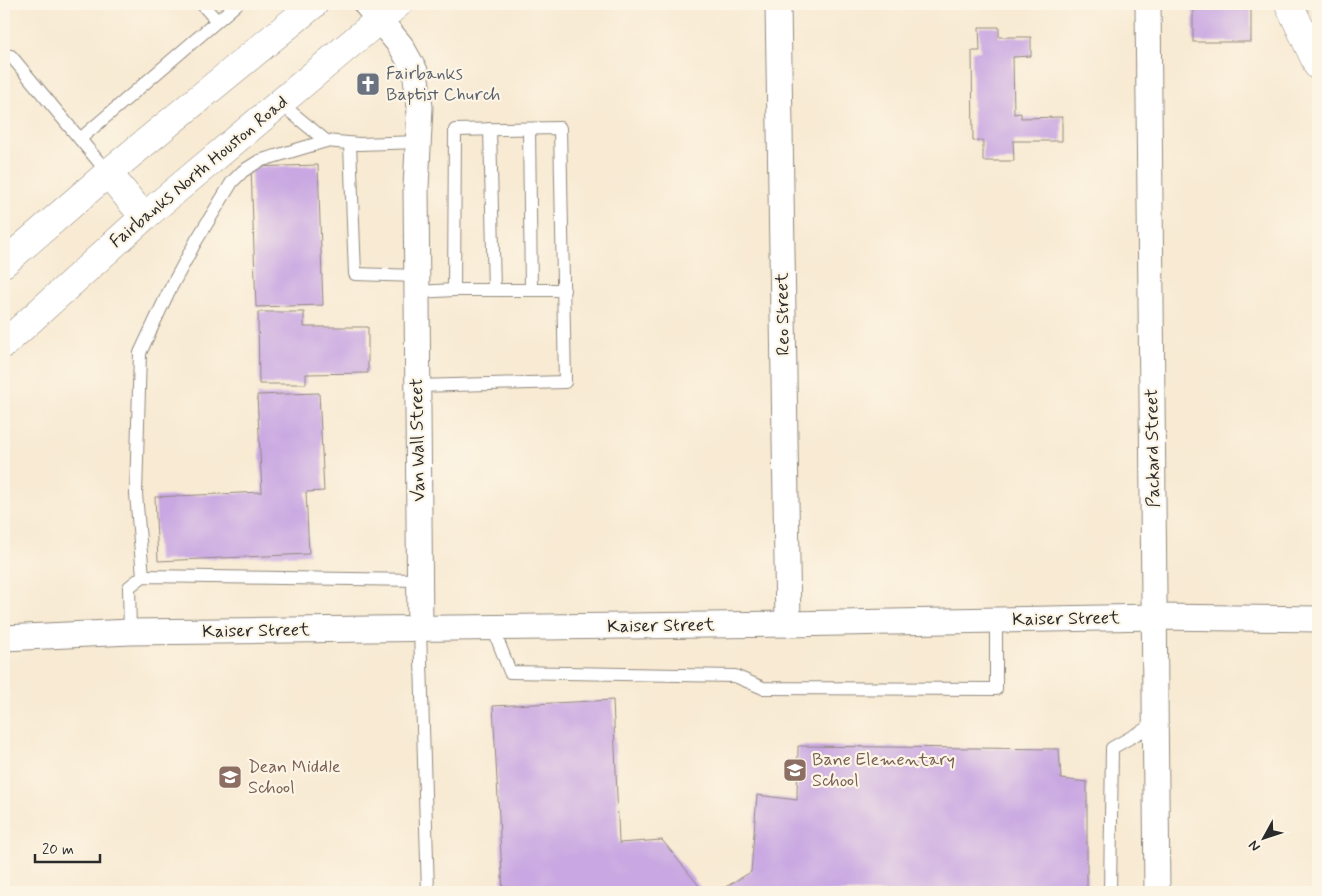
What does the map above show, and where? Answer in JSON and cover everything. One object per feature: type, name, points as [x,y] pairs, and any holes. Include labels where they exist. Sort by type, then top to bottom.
[{"type":"main road","points":[[4,263],[108,173],[314,4]]},
{"type":"main road","points":[[1289,4],[1318,66]]},
{"type":"main road","name":"Fairbanks North Houston Road","points":[[4,344],[144,217],[280,103],[381,9]]},
{"type":"main road","points":[[108,173],[144,217]]},
{"type":"street","name":"Reo Street","points":[[778,4],[788,624]]},
{"type":"street","name":"Packard Street","points":[[1148,4],[1157,892]]},
{"type":"street","name":"Van Wall Street","points":[[381,9],[415,71],[420,107],[416,188],[420,629]]},
{"type":"street","name":"Kaiser Street","points":[[4,638],[130,632],[788,624],[1155,617],[1318,619]]},
{"type":"lane","points":[[202,4],[217,21]]},
{"type":"lane","points":[[80,139],[237,4]]},
{"type":"lane","points":[[11,56],[108,173]]},
{"type":"lane","points":[[280,103],[326,142]]},
{"type":"lane","points":[[418,386],[565,382],[560,128],[455,130],[454,290]]},
{"type":"lane","points":[[490,129],[494,290]]},
{"type":"lane","points":[[529,129],[531,290]]},
{"type":"lane","points":[[143,576],[136,494],[140,353],[168,293],[196,241],[232,182],[243,171],[259,161],[326,142],[350,144],[418,142]]},
{"type":"lane","points":[[350,144],[355,274],[454,290],[564,290]]},
{"type":"lane","points":[[130,632],[129,588],[143,576],[420,580]]},
{"type":"lane","points":[[493,628],[510,672],[735,676],[763,688],[996,689],[996,620]]},
{"type":"lane","name":"Van Wall Street","points":[[420,629],[428,892]]},
{"type":"lane","points":[[1110,892],[1112,748],[1156,723]]},
{"type":"building","points":[[1193,4],[1251,4],[1251,42],[1193,42]]},
{"type":"building","points":[[979,27],[999,27],[999,37],[1031,37],[1031,56],[1013,57],[1014,114],[1021,113],[1021,118],[1062,117],[1062,141],[1013,141],[1014,161],[983,161],[983,141],[973,141],[972,51],[980,51]]},
{"type":"building","points":[[318,165],[323,305],[256,307],[251,167]]},
{"type":"building","points":[[258,312],[304,312],[304,327],[368,327],[368,373],[306,374],[306,384],[259,384]]},
{"type":"building","points":[[319,393],[324,491],[306,492],[309,554],[158,561],[155,497],[262,492],[257,395]]},
{"type":"building","points":[[613,700],[619,843],[662,840],[704,892],[503,892],[493,706]]},
{"type":"building","points":[[798,746],[1059,749],[1061,779],[1087,782],[1087,892],[717,892],[751,872],[757,795],[797,800]]},
{"type":"place","name":"Fairbanks Baptist Church","points":[[368,84]]},
{"type":"place","name":"Bane Elementary School","points":[[795,770]]},
{"type":"place","name":"Dean Middle School","points":[[230,777]]}]
